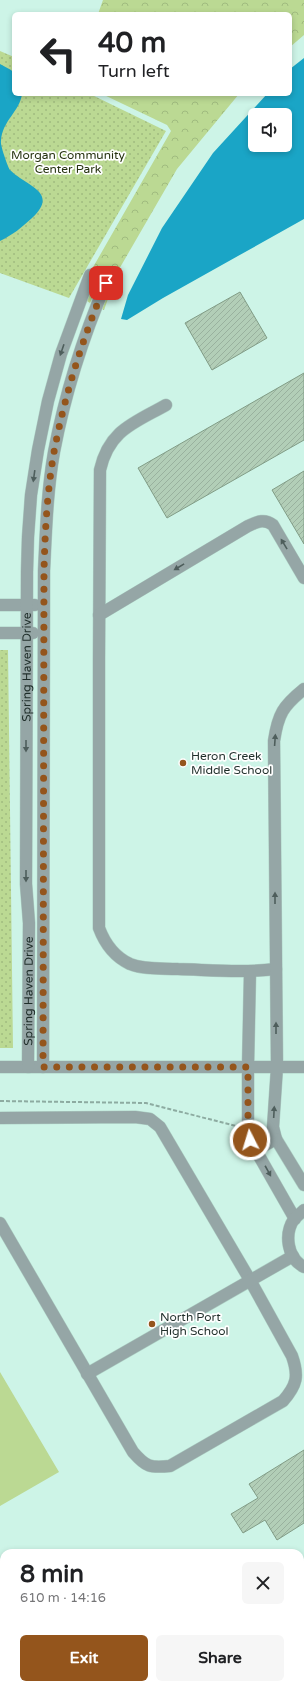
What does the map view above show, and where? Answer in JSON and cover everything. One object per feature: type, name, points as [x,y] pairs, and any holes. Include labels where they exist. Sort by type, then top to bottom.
[{"type":"street","name":"Spring Haven Drive","points":[[28,1067],[29,923],[26,884],[26,633],[28,537],[38,450],[50,393],[61,354],[90,275]]},
{"type":"street","name":"Spring Haven Drive","points":[[43,1067],[44,604],[45,538],[48,499],[54,453],[64,408],[91,318],[106,283]]},
{"type":"street","points":[[166,405],[131,424],[119,433],[110,444],[104,455],[100,470],[99,928],[108,946],[121,959],[140,967],[250,972],[276,969]]},
{"type":"street","points":[[99,615],[248,526],[263,521],[268,521],[273,525],[304,578]]},
{"type":"street","points":[[0,605],[44,604]]},
{"type":"street","points":[[0,633],[44,633]]},
{"type":"street","points":[[304,689],[289,702],[281,712],[277,722],[274,741],[277,1067],[273,1127],[276,1139],[304,1185]]},
{"type":"street","points":[[250,972],[248,1067],[248,1126],[250,1140],[294,1219]]},
{"type":"street","points":[[0,1067],[304,1067]]},
{"type":"street","points":[[0,1118],[135,1117],[150,1119],[160,1127],[250,1280],[292,1356],[296,1368],[296,1382],[291,1392],[283,1401],[170,1466],[154,1468],[141,1462],[132,1452],[0,1224]]},
{"type":"street","points":[[256,1150],[276,1139]]},
{"type":"street","points":[[304,1210],[294,1219],[289,1231],[288,1244],[293,1256],[304,1267]]},
{"type":"street","points":[[87,1374],[293,1256]]},
{"type":"green space","points":[[103,0],[304,0],[304,35],[292,45],[292,12],[99,12]]},
{"type":"green space","name":"Morgan Community Center Park","points":[[0,51],[12,56],[12,96],[94,96],[166,131],[69,298],[0,273]]},
{"type":"green space","points":[[106,96],[237,96],[177,169],[118,271],[104,310],[102,309],[114,280],[103,274],[90,303],[87,301],[98,273],[92,269],[171,131],[167,125]]},
{"type":"green space","points":[[0,650],[8,650],[13,1048],[0,1048]]},
{"type":"green space","points":[[0,1372],[59,1472],[0,1506]]},
{"type":"water","points":[[304,58],[304,219],[163,298],[127,320],[121,319],[128,295],[162,228],[213,153],[248,115],[248,152],[292,152],[292,108],[254,108],[265,96],[292,96],[292,67]]},
{"type":"water","points":[[0,64],[12,71],[12,96],[22,96],[18,106],[4,128],[2,134],[1,143],[6,161],[10,170],[38,190],[42,196],[43,202],[40,209],[32,218],[17,231],[0,241]]},
{"type":"building","points":[[240,292],[267,338],[212,370],[185,323]]},
{"type":"building","points":[[304,373],[304,440],[167,518],[138,468]]},
{"type":"building","points":[[304,471],[304,544],[272,490]]},
{"type":"building","points":[[304,1450],[304,1523],[277,1540],[265,1520],[243,1533],[231,1514],[258,1498],[249,1484]]},
{"type":"place","name":"Heron Creek Middle School","points":[[183,763]]},
{"type":"place","name":"North Port High School","points":[[152,1324]]},
{"type":"route","points":[[106,283],[91,318],[75,367],[54,453],[48,499],[44,571],[43,1067],[248,1067],[248,1126],[250,1140]]}]
